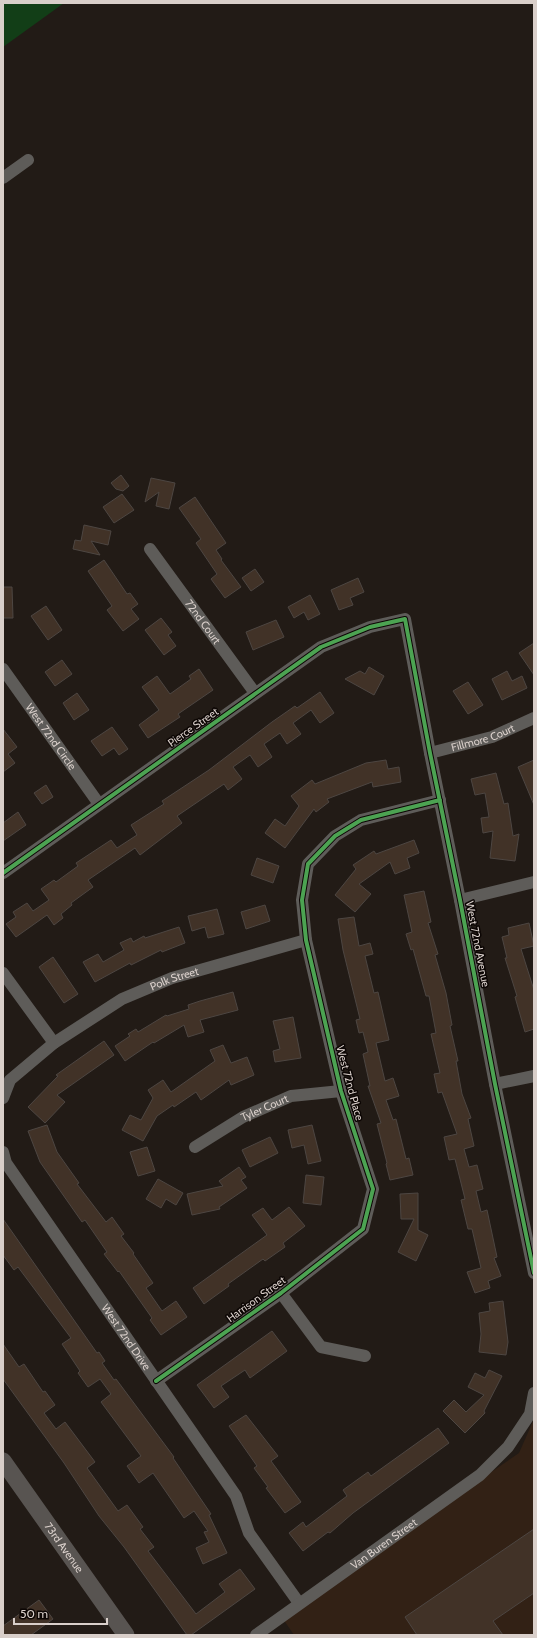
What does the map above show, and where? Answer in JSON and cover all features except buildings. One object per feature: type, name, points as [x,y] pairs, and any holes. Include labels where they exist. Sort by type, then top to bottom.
[{"type":"street","points":[[3,178],[28,160]]},
{"type":"street","name":"72nd Court","points":[[150,549],[256,694]]},
{"type":"street","name":"Pierce Street","points":[[3,873],[321,648],[370,627],[405,619]]},
{"type":"street","name":"West 72nd Avenue","points":[[405,619],[495,1084],[534,1273]]},
{"type":"street","name":"West 72nd Circle","points":[[3,669],[99,804]]},
{"type":"street","name":"Fillmore Court","points":[[430,753],[492,737],[534,718]]},
{"type":"street","points":[[306,940],[302,900],[308,864],[335,836],[361,820],[440,800]]},
{"type":"street","points":[[460,900],[534,882]]},
{"type":"street","name":"Polk Street","points":[[54,1044],[122,999],[172,978],[306,940]]},
{"type":"street","name":"West 72nd Place","points":[[306,940],[341,1091],[373,1188],[363,1229]]},
{"type":"street","points":[[3,972],[54,1044],[10,1080],[3,1098]]},
{"type":"street","points":[[495,1084],[534,1076]]},
{"type":"street","name":"Tyler Court","points":[[194,1147],[243,1117],[291,1096],[341,1091]]},
{"type":"street","name":"West 72nd Drive","points":[[3,1152],[6,1163],[236,1496],[249,1532],[299,1603]]},
{"type":"street","name":"Harrison Street","points":[[156,1380],[281,1293],[363,1229]]},
{"type":"street","points":[[281,1293],[321,1347],[365,1356]]},
{"type":"street","name":"Van Buren Street","points":[[256,1635],[480,1475],[508,1447],[530,1414],[534,1393]]},
{"type":"street","name":"73rd Avenue","points":[[3,1461],[126,1635]]},
{"type":"shaded area","points":[[534,1419],[534,1635],[294,1635],[281,1616],[519,1453]]},
{"type":"green space","points":[[3,3],[64,3],[3,47]]},
{"type":"cycle path","points":[[3,873],[321,647],[370,627],[405,619],[495,1084],[534,1273]]},
{"type":"cycle path","points":[[156,1381],[281,1293],[363,1229],[373,1189],[341,1091],[306,940],[302,900],[308,864],[335,836],[361,820],[440,800]]}]
